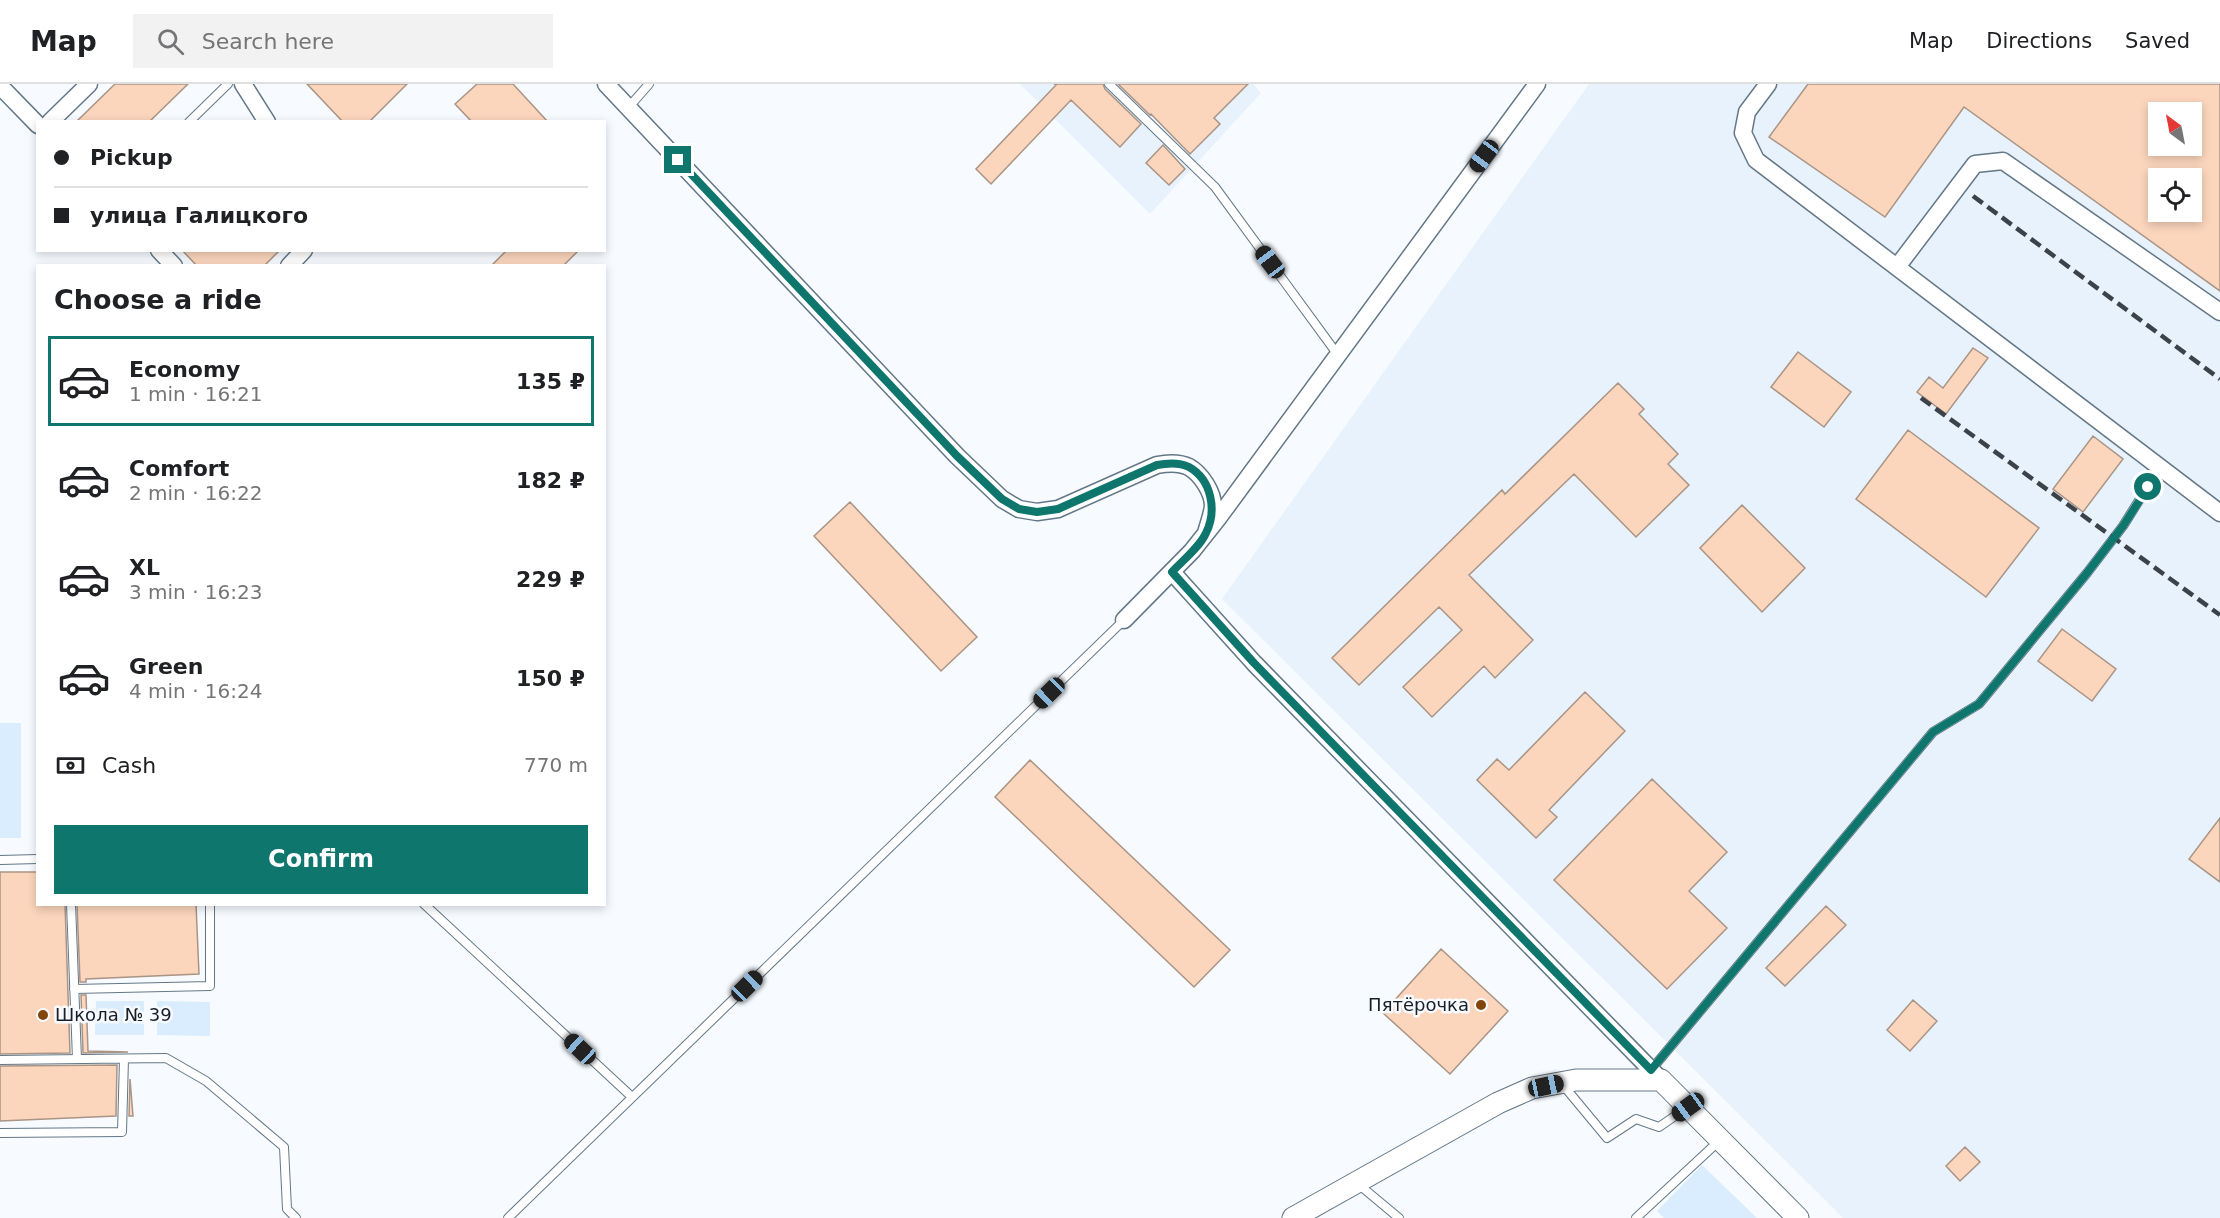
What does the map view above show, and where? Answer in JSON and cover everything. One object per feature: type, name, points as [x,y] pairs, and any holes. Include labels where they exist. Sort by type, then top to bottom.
[{"type":"street","points":[[52,120],[88,84]]},
{"type":"street","points":[[243,84],[266,120]]},
{"type":"street","points":[[606,84],[957,456],[1002,499],[1019,509],[1037,512],[1058,509],[1157,465],[1172,463],[1189,467],[1201,478],[1209,490],[1213,504],[1206,533]]},
{"type":"street","points":[[1124,620],[1172,572],[1206,533],[1537,84]]},
{"type":"street","points":[[1768,84],[1747,112],[1743,133],[1756,159],[2220,513]]},
{"type":"street","points":[[0,86],[36,123]]},
{"type":"street","points":[[1897,267],[1975,164],[2003,161],[2220,312]]},
{"type":"street","points":[[161,252],[172,264]]},
{"type":"street","points":[[291,264],[302,252]]},
{"type":"street","points":[[1172,572],[1254,663],[1798,1218]]},
{"type":"street","points":[[1293,1218],[1498,1103],[1532,1089],[1576,1080],[1656,1075]]},
{"type":"lane","points":[[191,120],[228,84]]},
{"type":"lane","points":[[628,108],[649,84]]},
{"type":"lane","points":[[1109,84],[1215,187],[1338,355]]},
{"type":"lane","points":[[1656,1075],[1933,732],[1979,704],[2123,526],[2160,467]]},
{"type":"lane","points":[[508,1218],[1124,620]]},
{"type":"lane","points":[[0,860],[36,859]]},
{"type":"lane","points":[[71,906],[77,1059]]},
{"type":"lane","points":[[74,988],[210,986],[210,906]]},
{"type":"lane","points":[[426,906],[632,1097]]},
{"type":"lane","points":[[0,1060],[166,1058],[206,1081],[284,1147],[287,1209],[296,1218]]},
{"type":"lane","points":[[0,1133],[122,1132],[124,1059]]},
{"type":"lane","points":[[1561,1083],[1607,1138],[1636,1119],[1659,1127],[1688,1107]]},
{"type":"lane","points":[[1636,1218],[1720,1140]]},
{"type":"lane","points":[[1357,1182],[1399,1218]]},
{"type":"shaded area","points":[[1020,84],[1253,84],[1261,93],[1150,214]]},
{"type":"shaded area","points":[[1589,84],[2220,84],[2220,1218],[1843,1218],[1222,599]]},
{"type":"shaded area","points":[[0,723],[21,723],[21,838],[0,838]]},
{"type":"shaded area","points":[[96,1001],[144,1001],[144,1035],[95,1035]]},
{"type":"shaded area","points":[[157,1001],[210,1002],[210,1036],[157,1035]]},
{"type":"shaded area","points":[[1702,1165],[1757,1218],[1664,1218],[1657,1211]]},
{"type":"building","points":[[115,84],[188,84],[151,120],[78,120]]},
{"type":"building","points":[[307,84],[407,84],[371,120],[341,120]]},
{"type":"building","points":[[477,84],[513,84],[546,120],[470,120],[455,104]]},
{"type":"building","points":[[1054,84],[1103,84],[1105,89],[1141,124],[1120,147],[1071,100],[991,184],[976,169],[1056,85]]},
{"type":"building","points":[[1118,84],[1248,84],[1214,118],[1220,124],[1190,154]]},
{"type":"building","points":[[1808,84],[2220,84],[2220,291],[1964,107],[1885,217],[1769,137]]},
{"type":"building","points":[[1163,145],[1185,169],[1169,185],[1146,163]]},
{"type":"building","points":[[184,252],[278,252],[266,264],[195,264]]},
{"type":"building","points":[[505,252],[577,252],[565,264],[493,264]]},
{"type":"building","points":[[1973,348],[1988,358],[1946,414],[1917,392],[1929,377],[1943,388]]},
{"type":"building","points":[[1798,352],[1851,392],[1824,427],[1771,387]]},
{"type":"building","points":[[1618,383],[1644,409],[1639,414],[1678,454],[1668,464],[1689,485],[1636,537],[1574,474],[1469,575],[1533,640],[1495,678],[1484,666],[1432,717],[1403,687],[1462,630],[1439,607],[1359,685],[1332,658],[1502,490],[1505,494]]},
{"type":"building","points":[[1908,430],[2039,528],[1986,597],[1856,499]]},
{"type":"building","points":[[2093,436],[2123,459],[2083,512],[2053,489]]},
{"type":"building","points":[[850,502],[977,637],[941,671],[814,536]]},
{"type":"building","points":[[1742,505],[1805,568],[1762,612],[1700,548]]},
{"type":"building","points":[[2062,629],[2116,669],[2092,701],[2038,661]]},
{"type":"building","points":[[1585,692],[1625,731],[1549,810],[1557,817],[1536,838],[1477,780],[1497,759],[1509,770]]},
{"type":"building","points":[[1030,760],[1230,950],[1194,987],[995,797]]},
{"type":"building","points":[[1652,779],[1727,852],[1689,891],[1727,928],[1667,989],[1554,880]]},
{"type":"building","points":[[2220,818],[2220,882],[2189,859]]},
{"type":"building","points":[[0,872],[36,872],[36,906],[65,906],[70,1053],[0,1054]]},
{"type":"building","points":[[77,906],[196,906],[199,974],[86,979],[86,982],[80,982]]},
{"type":"building","points":[[1826,906],[1846,925],[1785,986],[1766,968]]},
{"type":"building","points":[[1441,949],[1508,1011],[1450,1074],[1383,1013]]},
{"type":"building","points":[[81,995],[86,995],[88,1051],[128,1052],[83,1053]]},
{"type":"building","points":[[1913,1000],[1937,1021],[1910,1051],[1887,1030]]},
{"type":"building","points":[[117,1065],[116,1116],[0,1121],[0,1066]]},
{"type":"building","points":[[130,1079],[133,1116],[129,1116]]},
{"type":"building","points":[[1965,1147],[1980,1162],[1960,1181],[1946,1166]]},
{"type":"railway","points":[[1973,196],[2220,379]]},
{"type":"railway","points":[[1921,398],[2220,615]]},
{"type":"place","name":"Пятёрочка","points":[[1481,1005]]},
{"type":"place","name":"Школа № 39","points":[[43,1015]]},
{"type":"route","points":[[678,160],[957,456],[1002,499],[1019,509],[1037,512],[1058,509],[1157,465],[1172,463],[1189,467],[1201,478],[1209,490],[1213,504],[1206,533],[1172,572],[1254,663],[1651,1070],[1933,732],[1979,704],[2087,573],[2123,526],[2148,487]]}]
